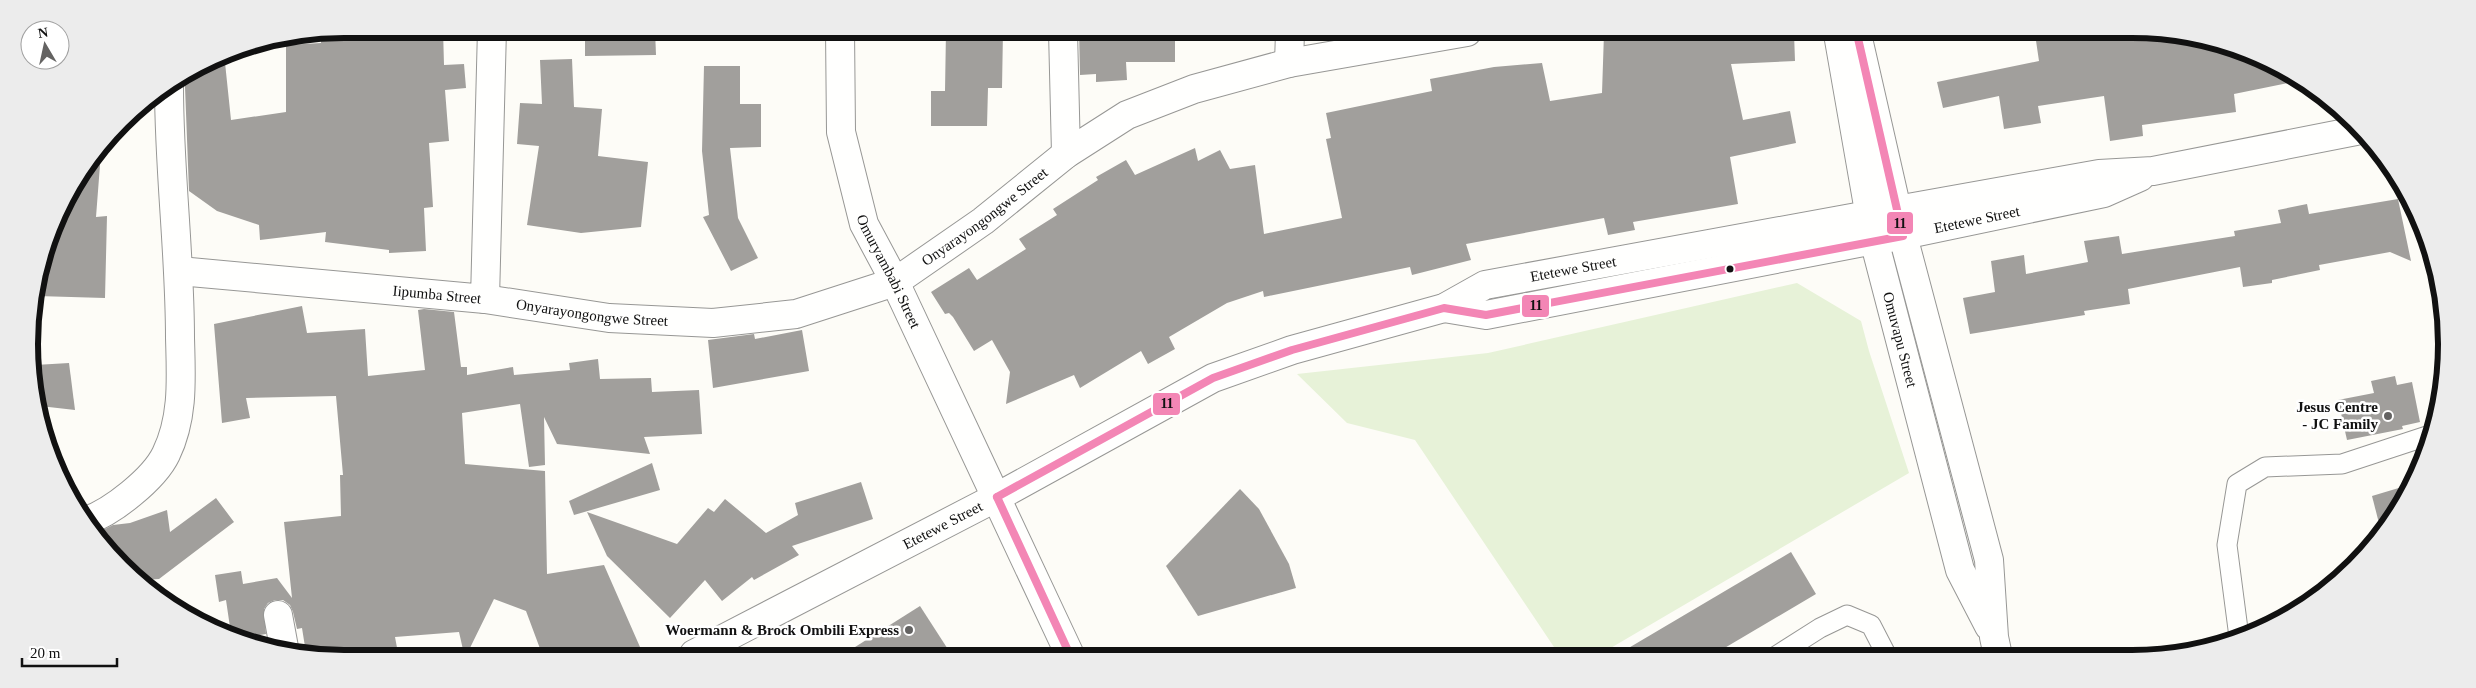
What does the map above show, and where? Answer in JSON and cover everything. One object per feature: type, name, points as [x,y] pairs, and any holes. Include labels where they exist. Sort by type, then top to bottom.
[{"type":"street","name":"Iipumba Street","points":[[179,271],[485,299],[492,38]]},
{"type":"street","name":"Omuryambabi Street","points":[[840,38],[841,132],[864,224],[895,282],[1068,650]]},
{"type":"street","points":[[1063,38],[1066,154]]},
{"type":"street","points":[[1289,63],[1290,38]]},
{"type":"street","name":"Onyarayongongwe Street","points":[[485,299],[609,318],[713,323],[796,314],[895,282],[983,221],[1066,154],[1127,115],[1194,88],[1289,63],[1433,38]]},
{"type":"street","name":"Omuvapu Street","points":[[1839,38],[1871,228],[1960,570],[1996,646]]},
{"type":"street","name":"Omuvapu Street","points":[[1857,38],[1900,223],[1989,560],[1996,646]]},
{"type":"street","points":[[92,518],[146,480],[166,454],[181,408],[179,271],[169,146],[169,93]]},
{"type":"street","name":"Etetewe Street","points":[[702,650],[997,497],[1213,378],[1292,350],[1444,308],[1486,315],[1871,228],[2104,193],[2153,171],[2353,132]]},
{"type":"street","points":[[278,615],[284,645]]},
{"type":"lane","points":[[2238,631],[2227,545],[2237,484],[2265,467],[2342,464],[2424,437]]},
{"type":"lane","points":[[1785,650],[1820,628],[1847,615],[1871,625],[1884,650]]},
{"type":"green space","points":[[1797,283],[1861,321],[1909,473],[1607,650],[1556,650],[1415,440],[1347,423],[1297,374],[1488,353]]},
{"type":"building","points":[[321,38],[324,38],[443,38],[444,65],[464,64],[466,88],[445,90],[449,141],[429,143],[433,207],[424,208],[426,251],[389,253],[389,250],[325,242],[326,232],[260,240],[259,225],[217,211],[189,191],[184,83],[225,62],[231,120],[286,112],[286,45],[321,43]]},
{"type":"building","points":[[585,38],[655,38],[656,55],[585,56]]},
{"type":"building","points":[[946,38],[1003,38],[1002,88],[988,88],[987,126],[931,126],[931,91],[945,91]]},
{"type":"building","points":[[1079,38],[1175,38],[1175,62],[1126,62],[1127,80],[1096,82],[1096,74],[1080,75]]},
{"type":"building","points":[[1604,38],[1794,38],[1795,61],[1731,64],[1743,120],[1790,111],[1796,143],[1730,157],[1738,204],[1633,222],[1635,230],[1608,235],[1604,218],[1466,244],[1471,260],[1412,275],[1410,267],[1264,297],[1263,291],[1227,303],[1169,337],[1175,349],[1148,364],[1141,351],[1080,388],[1074,375],[1006,404],[1010,372],[992,340],[974,351],[953,317],[949,313],[945,314],[931,292],[969,268],[977,280],[1026,249],[1019,239],[1057,215],[1053,209],[1098,180],[1096,177],[1126,160],[1135,175],[1195,148],[1198,161],[1220,150],[1230,169],[1255,165],[1264,234],[1342,218],[1326,139],[1331,138],[1326,113],[1432,91],[1430,79],[1494,67],[1542,63],[1550,101],[1602,93]]},
{"type":"building","points":[[2036,38],[2152,38],[2192,43],[2231,54],[2268,69],[2291,82],[2234,94],[2236,112],[2142,125],[2143,136],[2110,141],[2104,96],[2038,106],[2041,123],[2004,129],[1999,96],[1943,108],[1937,82],[2039,61]]},
{"type":"building","points":[[572,59],[574,107],[602,109],[598,156],[648,162],[641,227],[581,233],[527,225],[539,146],[517,144],[520,103],[542,104],[540,60]]},
{"type":"building","points":[[704,66],[740,66],[740,104],[761,104],[761,147],[730,148],[738,218],[758,258],[731,271],[703,217],[709,215],[702,151]]},
{"type":"building","points":[[101,158],[96,217],[107,216],[105,298],[41,296],[54,245],[69,208]]},
{"type":"building","points":[[2398,199],[2411,261],[2390,252],[2319,265],[2320,270],[2272,280],[2272,283],[2243,287],[2240,267],[2128,289],[2130,304],[2084,311],[2085,315],[1970,334],[1963,298],[1995,292],[1991,261],[2024,255],[2026,274],[2088,262],[2084,241],[2119,236],[2122,254],[2235,236],[2234,231],[2281,223],[2278,210],[2307,204],[2309,214]]},
{"type":"building","points":[[302,306],[307,333],[365,329],[368,376],[425,370],[418,310],[454,312],[461,367],[467,367],[467,375],[513,367],[514,375],[570,370],[569,363],[598,359],[600,379],[651,378],[652,392],[699,390],[702,434],[644,437],[650,454],[557,444],[544,417],[545,465],[529,467],[520,404],[462,413],[465,464],[545,471],[547,574],[604,565],[640,647],[628,650],[541,650],[526,611],[494,599],[469,650],[463,650],[459,632],[395,637],[397,650],[364,650],[363,647],[344,650],[305,648],[302,628],[297,629],[290,605],[283,600],[275,600],[268,603],[264,609],[266,634],[252,636],[230,628],[226,600],[219,602],[215,575],[241,571],[243,584],[277,578],[292,598],[284,522],[341,516],[340,475],[343,475],[336,396],[246,398],[250,418],[222,423],[214,324]]},
{"type":"building","points":[[802,330],[809,371],[713,388],[708,340],[754,334],[755,339]]},
{"type":"building","points":[[69,363],[75,410],[44,406],[38,365]]},
{"type":"building","points":[[2395,376],[2397,385],[2412,382],[2420,422],[2402,426],[2403,429],[2347,440],[2338,400],[2374,393],[2371,381]]},
{"type":"building","points":[[652,463],[660,490],[574,515],[569,501]]},
{"type":"building","points":[[861,482],[873,519],[792,546],[799,555],[754,580],[752,577],[722,601],[705,580],[670,618],[607,556],[587,512],[677,544],[708,508],[714,512],[725,499],[766,533],[798,515],[795,503]]},
{"type":"building","points":[[2403,487],[2379,525],[2372,496]]},
{"type":"building","points":[[1240,489],[1259,509],[1289,564],[1296,588],[1198,616],[1166,566]]},
{"type":"building","points":[[216,498],[234,522],[159,579],[149,580],[127,561],[101,531],[113,525],[130,523],[167,510],[170,532]]},
{"type":"building","points":[[1791,552],[1816,594],[1721,650],[1625,650]]},
{"type":"building","name":"Woermann & Brock Ombili Express","points":[[920,606],[948,650],[850,650]]},
{"type":"transit line","name":"11","points":[[997,497],[1213,378],[1292,350],[1444,308],[1486,315],[1903,236],[1858,38]]},
{"type":"transit line","name":"11","points":[[997,497],[1068,650]]},
{"type":"place","name":"Jesus Centre - JC Family","points":[[2388,416]]},
{"type":"place","name":"Woermann & Brock Ombili Express","points":[[909,630]]}]
